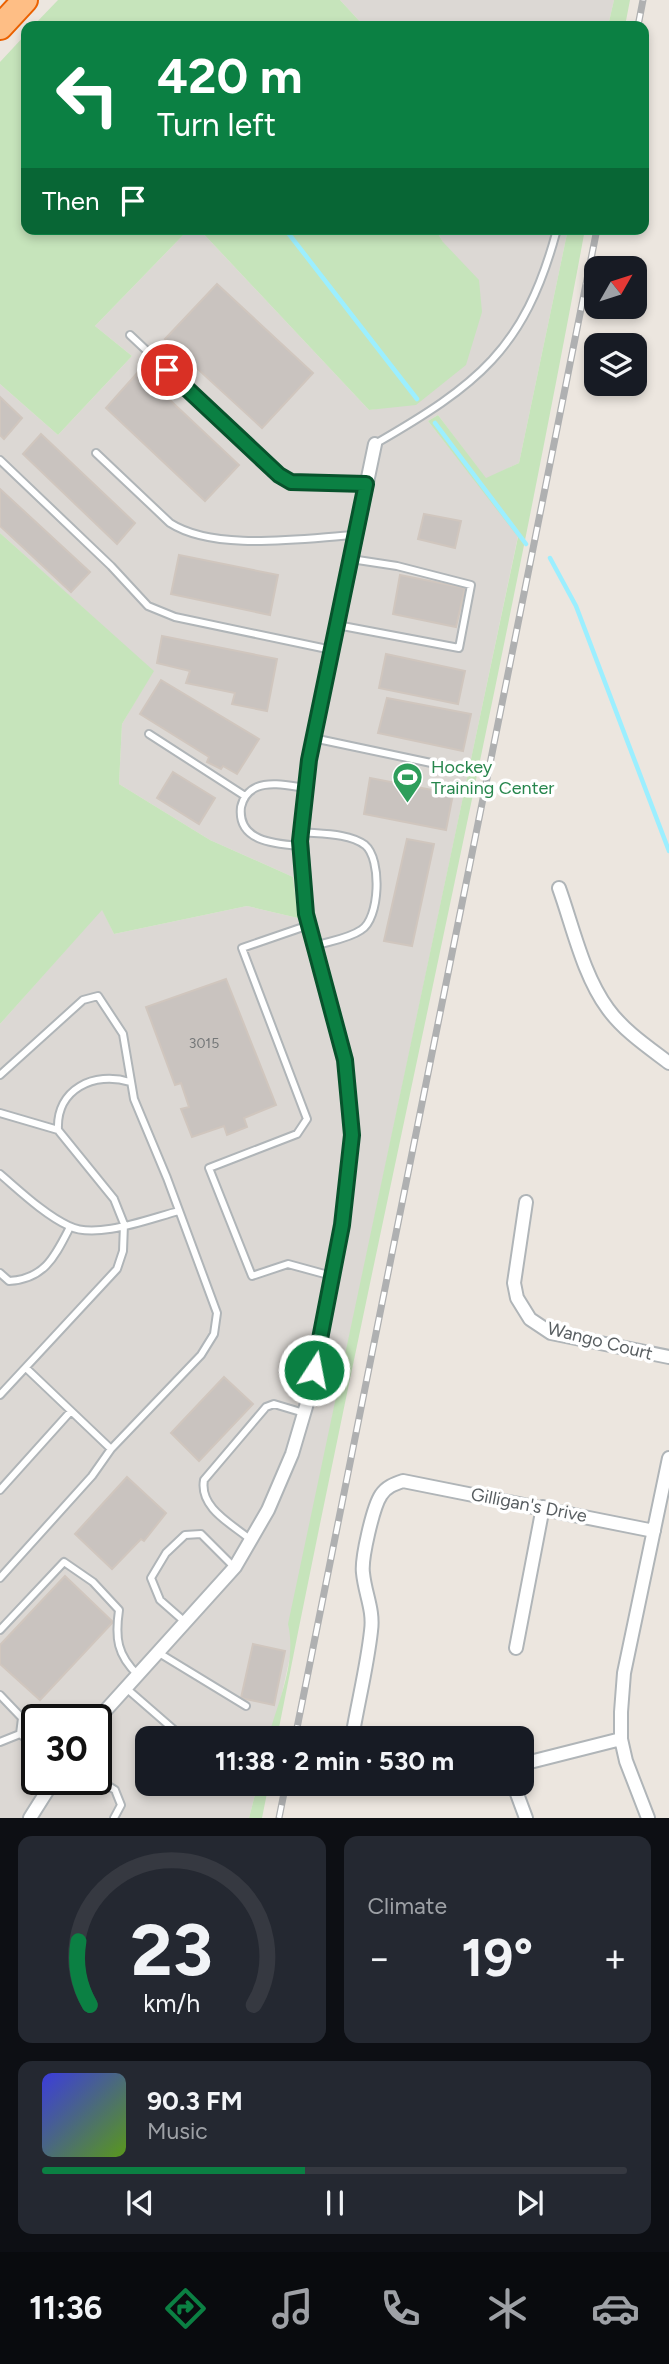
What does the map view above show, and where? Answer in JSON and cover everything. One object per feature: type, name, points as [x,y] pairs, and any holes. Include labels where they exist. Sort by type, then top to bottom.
[{"type":"highway","points":[[0,27],[25,0]]},
{"type":"street","points":[[112,1704],[234,1567],[251,1540],[282,1476],[304,1413],[342,1225],[352,1135],[345,1060],[309,925],[301,839],[313,738],[374,444]]},
{"type":"street","points":[[559,888],[588,970],[608,1009],[639,1040],[669,1063]]},
{"type":"street","name":"Wango Court","points":[[526,1202],[514,1283],[517,1298],[530,1319],[551,1333],[669,1357]]},
{"type":"street","points":[[648,1818],[621,1740],[624,1672],[669,1458]]},
{"type":"street","name":"Gilligan's Drive","points":[[354,1726],[371,1632],[372,1609],[362,1572],[381,1494],[391,1485],[403,1481],[654,1531]]},
{"type":"street","points":[[516,1648],[542,1507]]},
{"type":"street","points":[[534,1760],[580,1747],[621,1740]]},
{"type":"street","points":[[30,1818],[45,1795]]},
{"type":"street","points":[[518,1796],[526,1818]]},
{"type":"lane","points":[[374,444],[463,388],[499,355],[524,321],[543,278],[555,235]]},
{"type":"lane","points":[[130,335],[279,475],[291,482],[366,484]]},
{"type":"lane","points":[[96,453],[170,523],[184,532],[202,537],[261,539],[355,536]]},
{"type":"lane","points":[[0,460],[111,566],[148,607],[175,617],[332,650]]},
{"type":"lane","points":[[337,625],[459,648],[471,585],[397,566],[351,559]]},
{"type":"lane","points":[[149,734],[244,796]]},
{"type":"lane","points":[[313,738],[450,767]]},
{"type":"lane","points":[[306,788],[269,784],[256,787],[244,796],[241,808],[245,829],[269,844],[301,839],[357,840],[368,847],[374,859],[376,877],[373,915],[369,923],[361,930],[314,946]]},
{"type":"lane","points":[[309,925],[242,948],[307,1119],[297,1134],[209,1168],[252,1276],[288,1264],[332,1276]]},
{"type":"lane","points":[[0,1075],[91,996],[104,1002],[123,1034],[134,1098],[180,1211],[217,1313],[214,1334],[201,1355],[111,1450],[92,1476],[0,1578]]},
{"type":"lane","points":[[58,1130],[57,1111],[66,1097],[89,1081],[111,1077],[130,1082]]},
{"type":"lane","points":[[0,1113],[58,1130],[114,1199],[124,1224],[123,1251],[117,1269],[0,1395]]},
{"type":"lane","points":[[0,1174],[70,1227],[89,1231],[180,1211]]},
{"type":"lane","points":[[0,1273],[9,1281],[26,1280],[43,1270],[70,1227]]},
{"type":"lane","points":[[26,1368],[111,1450]]},
{"type":"lane","points":[[251,1540],[206,1503],[202,1491],[204,1480],[265,1406],[274,1404],[304,1413]]},
{"type":"lane","points":[[0,1490],[71,1411]]},
{"type":"lane","points":[[186,1624],[160,1600],[151,1578],[166,1553],[185,1535],[201,1534],[234,1567]]},
{"type":"lane","points":[[0,1630],[64,1562],[93,1582],[119,1610],[116,1637],[123,1660],[138,1675]]},
{"type":"lane","points":[[159,1653],[246,1706]]},
{"type":"lane","points":[[127,1688],[170,1726]]},
{"type":"lane","points":[[0,1695],[22,1718],[20,1734],[0,1742]]},
{"type":"lane","points":[[112,1788],[121,1805],[114,1818]]},
{"type":"shaded area","points":[[340,0],[614,0],[609,21],[359,21]]},
{"type":"shaded area","points":[[183,235],[205,235],[369,410],[389,407],[443,242],[439,235],[567,235],[519,463],[486,479],[438,415],[428,421],[518,536],[289,1624],[293,1643],[276,1721],[274,1726],[135,1726],[135,1796],[255,1796],[249,1818],[0,1818],[0,1024],[102,909],[114,934],[247,906],[298,918],[293,877],[210,840],[119,784],[122,724],[153,671],[0,533],[0,384],[58,435],[132,356],[95,326]]},
{"type":"green space","points":[[58,0],[340,0],[359,21],[38,21]]},
{"type":"green space","points":[[614,0],[630,0],[626,21],[609,21]]},
{"type":"green space","points":[[21,39],[21,235],[183,235],[95,326],[132,356],[58,435],[0,384],[0,62]]},
{"type":"green space","points":[[205,235],[439,235],[479,280],[482,312],[466,365],[416,405],[369,410]]},
{"type":"green space","points":[[567,235],[584,235],[512,607],[279,1726],[272,1726],[288,1667],[288,1624],[518,537],[428,421],[438,415],[486,478],[519,463]]},
{"type":"green space","points":[[0,533],[154,671],[122,724],[119,784],[210,840],[293,877],[298,918],[247,906],[114,934],[102,910],[0,1024]]},
{"type":"green space","points":[[255,1796],[266,1796],[262,1818],[249,1818]]},
{"type":"building","points":[[217,284],[313,373],[262,428],[165,339]]},
{"type":"building","points":[[139,371],[239,465],[205,501],[106,408]]},
{"type":"building","points":[[0,397],[22,418],[4,439],[0,435]]},
{"type":"building","points":[[41,434],[135,523],[117,544],[23,454]]},
{"type":"building","points":[[0,489],[90,572],[71,592],[0,526]]},
{"type":"building","points":[[424,514],[461,521],[455,548],[418,539]]},
{"type":"building","points":[[179,555],[278,575],[270,615],[171,594]]},
{"type":"building","points":[[400,575],[465,588],[456,627],[393,614]]},
{"type":"building","points":[[162,636],[277,659],[267,711],[232,704],[235,693],[186,683],[190,671],[157,663]]},
{"type":"building","points":[[386,654],[465,671],[458,704],[379,688]]},
{"type":"building","points":[[161,680],[259,739],[237,774],[223,766],[221,769],[207,762],[209,757],[140,714]]},
{"type":"building","points":[[387,698],[471,714],[463,751],[378,733]]},
{"type":"building","points":[[173,772],[215,798],[199,824],[157,798]]},
{"type":"building","name":"Hockey Training Center","points":[[370,778],[453,794],[446,830],[364,814]]},
{"type":"building","points":[[407,839],[434,844],[412,946],[384,941]]},
{"type":"building","points":[[226,979],[276,1105],[244,1118],[247,1127],[227,1135],[224,1126],[192,1137],[181,1109],[189,1107],[181,1083],[175,1085],[146,1007]]},
{"type":"building","points":[[224,1377],[253,1404],[199,1461],[171,1433]]},
{"type":"building","points":[[127,1477],[166,1513],[144,1541],[141,1539],[112,1569],[75,1534]]},
{"type":"building","points":[[65,1576],[113,1622],[40,1700],[0,1664],[0,1645]]},
{"type":"building","points":[[253,1644],[285,1651],[274,1705],[241,1698]]},
{"type":"waterway","points":[[290,235],[417,399]]},
{"type":"waterway","points":[[435,423],[526,544]]},
{"type":"waterway","points":[[550,558],[576,606],[669,851]]},
{"type":"railway","points":[[639,21],[643,0]]},
{"type":"railway","points":[[297,1726],[596,235]]},
{"type":"railway","points":[[279,1818],[283,1796]]},
{"type":"place","name":"Hockey Training Center","points":[[408,804]]},
{"type":"route","points":[[167,370],[279,475],[291,482],[366,484],[309,760],[300,841],[306,914],[345,1060],[352,1135],[342,1225],[314,1370]]}]
